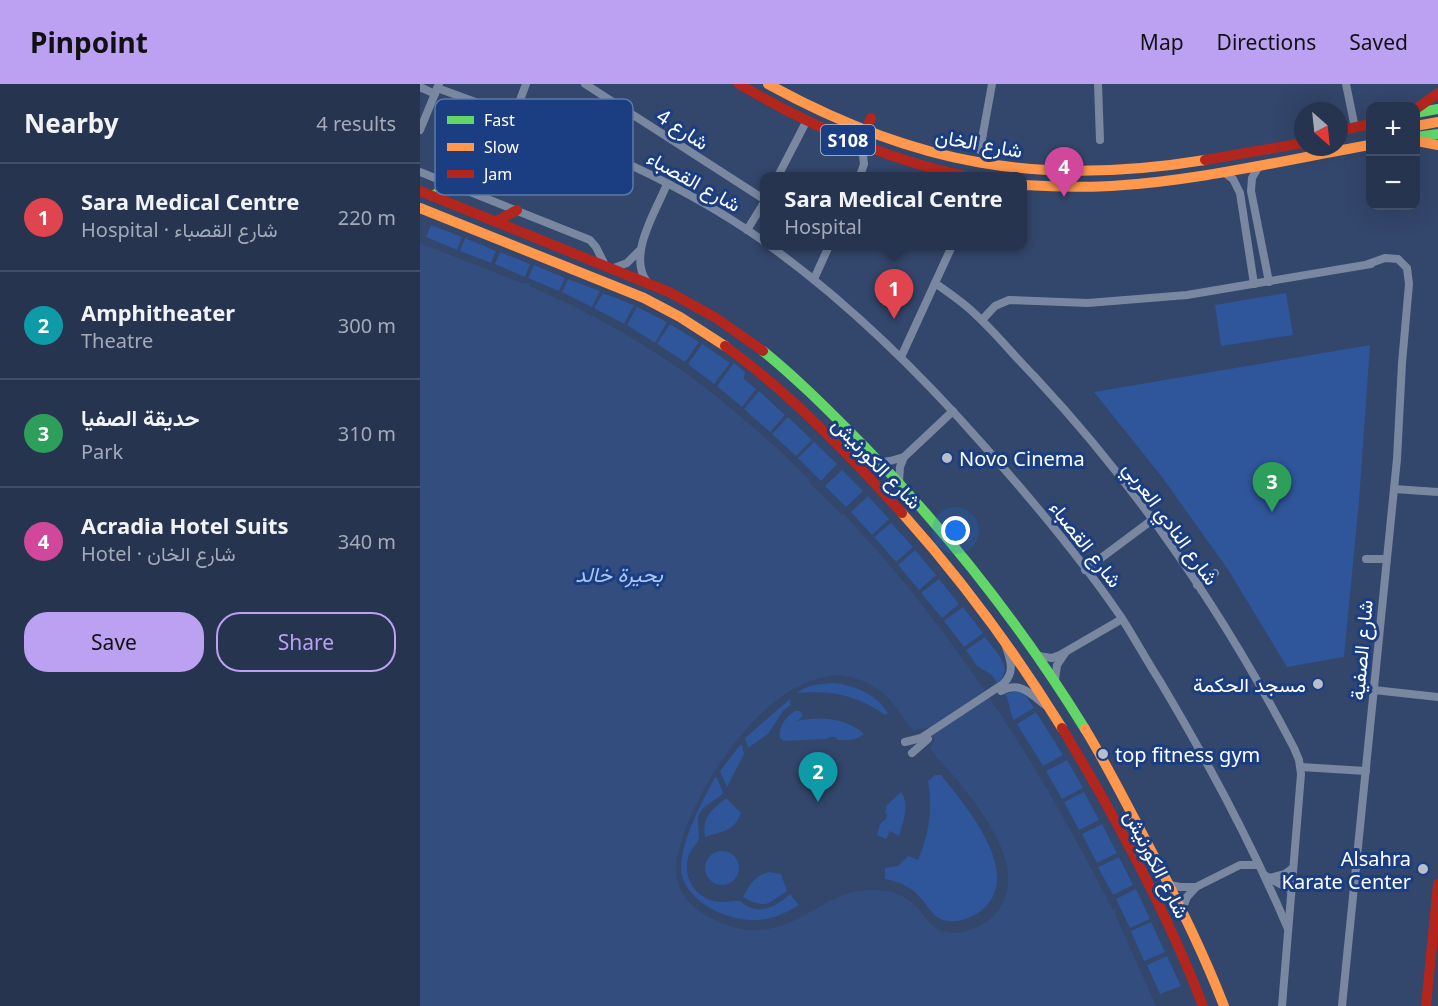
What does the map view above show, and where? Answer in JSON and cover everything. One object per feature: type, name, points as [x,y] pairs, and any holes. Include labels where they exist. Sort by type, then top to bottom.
[{"type":"main road","name":"شارع الخان","points":[[739,84],[806,122],[880,153],[942,172]]},
{"type":"main road","name":"شارع الخان","points":[[768,84],[800,103],[865,132],[922,151],[1017,169],[1101,172],[1168,166],[1294,143]]},
{"type":"main road","points":[[1420,108],[1438,93]]},
{"type":"main road","points":[[1420,111],[1438,109]]},
{"type":"main road","points":[[865,132],[871,118]]},
{"type":"main road","points":[[1420,125],[1438,122]]},
{"type":"main road","points":[[1348,129],[1366,125]]},
{"type":"main road","points":[[1348,136],[1366,133]]},
{"type":"main road","points":[[1420,138],[1438,134]]},
{"type":"main road","points":[[1420,140],[1438,145]]},
{"type":"main road","points":[[962,160],[965,146]]},
{"type":"main road","name":"شارع الخان","points":[[1027,185],[1076,188],[1168,182],[1366,146]]},
{"type":"main road","points":[[880,153],[892,151],[917,158],[922,151]]},
{"type":"main road","points":[[1167,153],[1168,166]]},
{"type":"main road","points":[[1101,159],[1101,172]]},
{"type":"main road","name":"شارع الكورنيش","points":[[420,191],[647,282],[700,308],[759,348],[802,384],[880,462],[962,556],[1007,613],[1055,681],[1090,737],[1170,885],[1201,948],[1224,1006]]},
{"type":"main road","name":"شارع الكورنيش","points":[[420,208],[620,287],[696,326],[726,346],[774,385],[880,490],[933,549],[1000,635],[1051,709],[1103,798],[1163,913],[1203,1006]]},
{"type":"main road","points":[[496,221],[517,210]]},
{"type":"main road","points":[[880,490],[888,490],[901,500],[906,498],[907,492]]},
{"type":"main road","points":[[933,549],[934,543],[940,540],[953,554],[962,556]]},
{"type":"main road","points":[[1060,724],[1069,729],[1081,746],[1087,745],[1090,737]]},
{"type":"main road","points":[[1103,798],[1108,794],[1115,795],[1126,814],[1138,826]]},
{"type":"main road","points":[[1426,1006],[1438,884]]},
{"type":"street","points":[[520,99],[526,84]]},
{"type":"street","name":"شارع 4","points":[[585,84],[608,99]]},
{"type":"street","points":[[980,150],[992,84]]},
{"type":"street","points":[[1098,84],[1100,140]]},
{"type":"street","points":[[1346,84],[1354,128]]},
{"type":"street","name":"شارع القصباء","points":[[420,87],[437,89],[466,99]]},
{"type":"street","points":[[420,130],[437,89]]},
{"type":"street","name":"شارع 4","points":[[633,115],[760,197]]},
{"type":"street","points":[[781,172],[806,122]]},
{"type":"street","points":[[862,146],[864,164],[862,172]]},
{"type":"street","name":"شارع القصباء","points":[[633,166],[760,239]]},
{"type":"street","points":[[982,320],[995,306],[1009,300],[1088,303],[1186,295],[1269,282],[1251,191],[1252,178],[1259,166]]},
{"type":"street","points":[[420,172],[435,178]]},
{"type":"street","points":[[1225,173],[1233,179],[1240,193],[1254,284]]},
{"type":"street","points":[[479,195],[590,240],[609,267],[627,263],[640,249],[667,184]]},
{"type":"street","points":[[747,230],[760,208]]},
{"type":"street","points":[[640,249],[640,268],[647,282]]},
{"type":"street","name":"شارع القصباء","points":[[775,250],[849,308],[953,411],[1014,479],[1122,619],[1205,759],[1266,877],[1288,929]]},
{"type":"street","points":[[814,279],[827,250]]},
{"type":"street","points":[[901,357],[950,250]]},
{"type":"street","name":"شارع الصفية","points":[[1269,282],[1389,262],[1400,266],[1404,273],[1407,296],[1394,489],[1342,1006]]},
{"type":"street","name":"شارع النادي العربي","points":[[935,283],[982,320],[1077,424],[1152,520],[1246,662],[1291,741],[1301,767]]},
{"type":"street","points":[[899,482],[900,467],[904,457],[953,411]]},
{"type":"street","points":[[880,462],[904,457]]},
{"type":"street","points":[[1394,489],[1438,492]]},
{"type":"street","points":[[1085,570],[1152,520]]},
{"type":"street","points":[[1366,559],[1387,560]]},
{"type":"street","points":[[1197,585],[1215,573]]},
{"type":"street","points":[[1038,656],[1052,658],[1066,652],[1122,619]]},
{"type":"street","points":[[998,691],[1010,675],[1011,664],[1000,635]]},
{"type":"street","points":[[1055,681],[1057,665],[1066,652]]},
{"type":"street","points":[[1010,675],[1021,687],[1051,709]]},
{"type":"street","points":[[912,753],[923,740],[998,691],[1021,687]]},
{"type":"street","points":[[1374,690],[1437,698]]},
{"type":"street","points":[[905,742],[923,740]]},
{"type":"street","points":[[1281,1006],[1284,993],[1301,767],[1366,771]]},
{"type":"street","points":[[1240,865],[1250,849]]},
{"type":"street","points":[[1182,910],[1187,897],[1196,887],[1240,865],[1258,865]]},
{"type":"street","points":[[1266,877],[1285,874],[1293,868]]},
{"type":"street","points":[[1266,877],[1292,885]]},
{"type":"street","points":[[1170,885],[1196,887]]},
{"type":"shaded area","points":[[431,225],[462,237],[457,250],[426,237]]},
{"type":"shaded area","points":[[465,238],[496,251],[491,263],[460,251]]},
{"type":"shaded area","points":[[500,252],[530,264],[525,277],[495,264]]},
{"type":"shaded area","points":[[534,265],[565,278],[559,291],[528,278]]},
{"type":"shaded area","points":[[568,279],[600,291],[592,307],[562,292]]},
{"type":"shaded area","points":[[603,293],[634,305],[624,324],[594,308]]},
{"type":"shaded area","points":[[1286,293],[1293,335],[1221,346],[1215,305]]},
{"type":"shaded area","points":[[637,307],[667,322],[655,343],[627,325]]},
{"type":"shaded area","points":[[670,324],[699,342],[685,362],[657,344]]},
{"type":"shaded area","points":[[702,344],[730,363],[714,384],[688,364]]},
{"type":"shaded area","points":[[1370,345],[1359,501],[1344,657],[1287,667],[1229,571],[1162,477],[1094,392]]},
{"type":"shaded area","points":[[734,363],[745,372],[744,379],[756,389],[742,407],[717,386]]},
{"type":"shaded area","points":[[759,391],[785,415],[770,432],[744,409]]},
{"type":"shaded area","points":[[788,417],[812,440],[796,456],[772,434]]},
{"type":"shaded area","points":[[814,442],[837,464],[821,481],[798,458]]},
{"type":"shaded area","points":[[842,470],[863,491],[846,507],[825,486]]},
{"type":"shaded area","points":[[868,496],[889,519],[872,535],[851,512]]},
{"type":"shaded area","points":[[891,523],[913,547],[896,562],[874,537]]},
{"type":"shaded area","points":[[915,550],[936,575],[919,590],[898,565]]},
{"type":"shaded area","points":[[939,579],[959,604],[942,618],[921,593]]},
{"type":"shaded area","points":[[963,607],[983,633],[964,647],[944,621]]},
{"type":"shaded area","points":[[985,637],[1004,666],[1005,672],[997,683],[992,675],[977,666],[966,650]]},
{"type":"shaded area","points":[[835,683],[865,692],[878,701],[888,713],[885,715],[854,698],[843,695],[821,692],[797,693],[810,686]]},
{"type":"shaded area","points":[[1018,691],[1026,696],[1034,708],[1014,720],[1005,694]]},
{"type":"shaded area","points":[[790,699],[791,705],[783,711],[768,734],[748,748],[745,738]]},
{"type":"shaded area","points":[[795,711],[800,711],[803,716],[797,721],[832,720],[849,725],[864,734],[849,740],[830,737],[784,741],[780,738],[781,726]]},
{"type":"shaded area","points":[[1036,712],[1063,755],[1043,766],[1017,724]]},
{"type":"shaded area","points":[[742,745],[744,754],[727,787],[720,771]]},
{"type":"shaded area","points":[[1067,760],[1083,788],[1062,799],[1046,771]]},
{"type":"shaded area","points":[[935,775],[941,775],[976,821],[987,840],[994,859],[997,878],[994,895],[974,916],[959,921],[939,919],[914,891],[900,883],[885,879],[885,868],[898,866],[908,856],[918,860],[929,821],[928,781]]},
{"type":"shaded area","points":[[715,777],[723,793],[703,808],[699,815],[699,835],[687,864],[689,880],[693,887],[698,893],[712,901],[740,901],[753,908],[772,906],[790,894],[799,905],[770,918],[741,919],[706,906],[688,889],[681,867],[682,856],[694,820]]},
{"type":"shaded area","points":[[901,792],[905,808],[901,831],[899,836],[890,831],[886,839],[877,835],[880,824],[886,819],[887,805]]},
{"type":"shaded area","points":[[1084,792],[1099,820],[1079,830],[1064,802]]},
{"type":"shaded area","points":[[726,798],[741,813],[738,819],[727,830],[705,837],[707,819],[712,810]]},
{"type":"shaded area","points":[[1102,824],[1117,853],[1097,863],[1082,834]]},
{"type":"shaded area","points":[[722,851],[734,856],[739,868],[734,880],[722,885],[710,880],[705,868],[710,856]]},
{"type":"shaded area","points":[[1119,857],[1133,885],[1113,895],[1098,867]]},
{"type":"shaded area","points":[[769,872],[781,874],[787,891],[766,904],[743,897],[756,878]]},
{"type":"shaded area","points":[[1136,889],[1150,919],[1130,928],[1116,899]]},
{"type":"shaded area","points":[[1151,922],[1165,952],[1144,961],[1131,931]]},
{"type":"shaded area","points":[[1167,956],[1181,986],[1160,994],[1147,965]]},
{"type":"water","name":"بحيرة خالد","points":[[420,243],[524,284],[525,282],[530,284],[529,286],[570,304],[644,346],[679,369],[746,420],[810,480],[809,482],[842,515],[844,514],[885,560],[959,654],[1025,752],[1113,910],[1115,909],[1115,914],[1156,1006],[420,1006]],"holes":[[[847,676],[878,689],[896,707],[913,730],[927,728],[935,741],[930,747],[931,750],[969,795],[993,830],[1002,849],[1007,868],[1008,886],[1002,904],[989,920],[979,926],[961,932],[943,931],[931,924],[906,898],[887,891],[867,890],[840,896],[781,926],[760,930],[745,929],[725,924],[705,915],[694,907],[681,891],[676,866],[689,820],[712,776],[742,734],[770,706],[801,685],[819,678]]]},
{"type":"traffic: fast","points":[[1420,112],[1438,109]]},
{"type":"traffic: fast","points":[[1420,136],[1438,134]]},
{"type":"traffic: fast","points":[[763,351],[803,386],[866,448],[955,548],[1036,654],[1085,729]]},
{"type":"traffic: slow","points":[[768,84],[822,112],[875,134],[927,151],[980,162],[1033,169],[1088,171],[1145,168],[1205,160]]},
{"type":"traffic: slow","points":[[1420,125],[1438,122]]},
{"type":"traffic: slow","points":[[1420,142],[1438,145]]},
{"type":"traffic: slow","points":[[1027,185],[1089,187],[1176,180],[1366,146]]},
{"type":"traffic: slow","points":[[420,208],[644,298],[680,317],[725,346]]},
{"type":"traffic: slow","points":[[902,513],[987,617],[1062,728]]},
{"type":"traffic: slow","points":[[1085,729],[1178,902],[1224,1006]]},
{"type":"traffic: jam","points":[[739,84],[793,114],[848,139],[905,160],[947,172]]},
{"type":"traffic: jam","points":[[1420,106],[1438,93]]},
{"type":"traffic: jam","points":[[865,132],[871,118]]},
{"type":"traffic: jam","points":[[1348,129],[1366,125]]},
{"type":"traffic: jam","points":[[1205,160],[1294,145]]},
{"type":"traffic: jam","points":[[420,191],[669,292],[716,318],[763,351]]},
{"type":"traffic: jam","points":[[497,221],[517,210]]},
{"type":"traffic: jam","points":[[725,346],[795,404],[902,513]]},
{"type":"traffic: jam","points":[[1062,728],[1101,795],[1156,899],[1203,1006]]},
{"type":"traffic: jam","points":[[1426,1006],[1438,884]]},
{"type":"place","name":"Acradia Hotel Suits","points":[[1064,197]]},
{"type":"place","name":"Sara Medical Centre","points":[[894,319]]},
{"type":"place","name":"Novo Cinema","points":[[947,458]]},
{"type":"place","name":"حديقة الصفيا","points":[[1272,512]]},
{"type":"place","name":"مسجد الحكمة","points":[[1318,684]]},
{"type":"place","name":"top fitness gym","points":[[1103,754]]},
{"type":"place","name":"Amphitheater","points":[[818,802]]},
{"type":"place","name":"Alsahra Karate Center","points":[[1423,869]]}]
